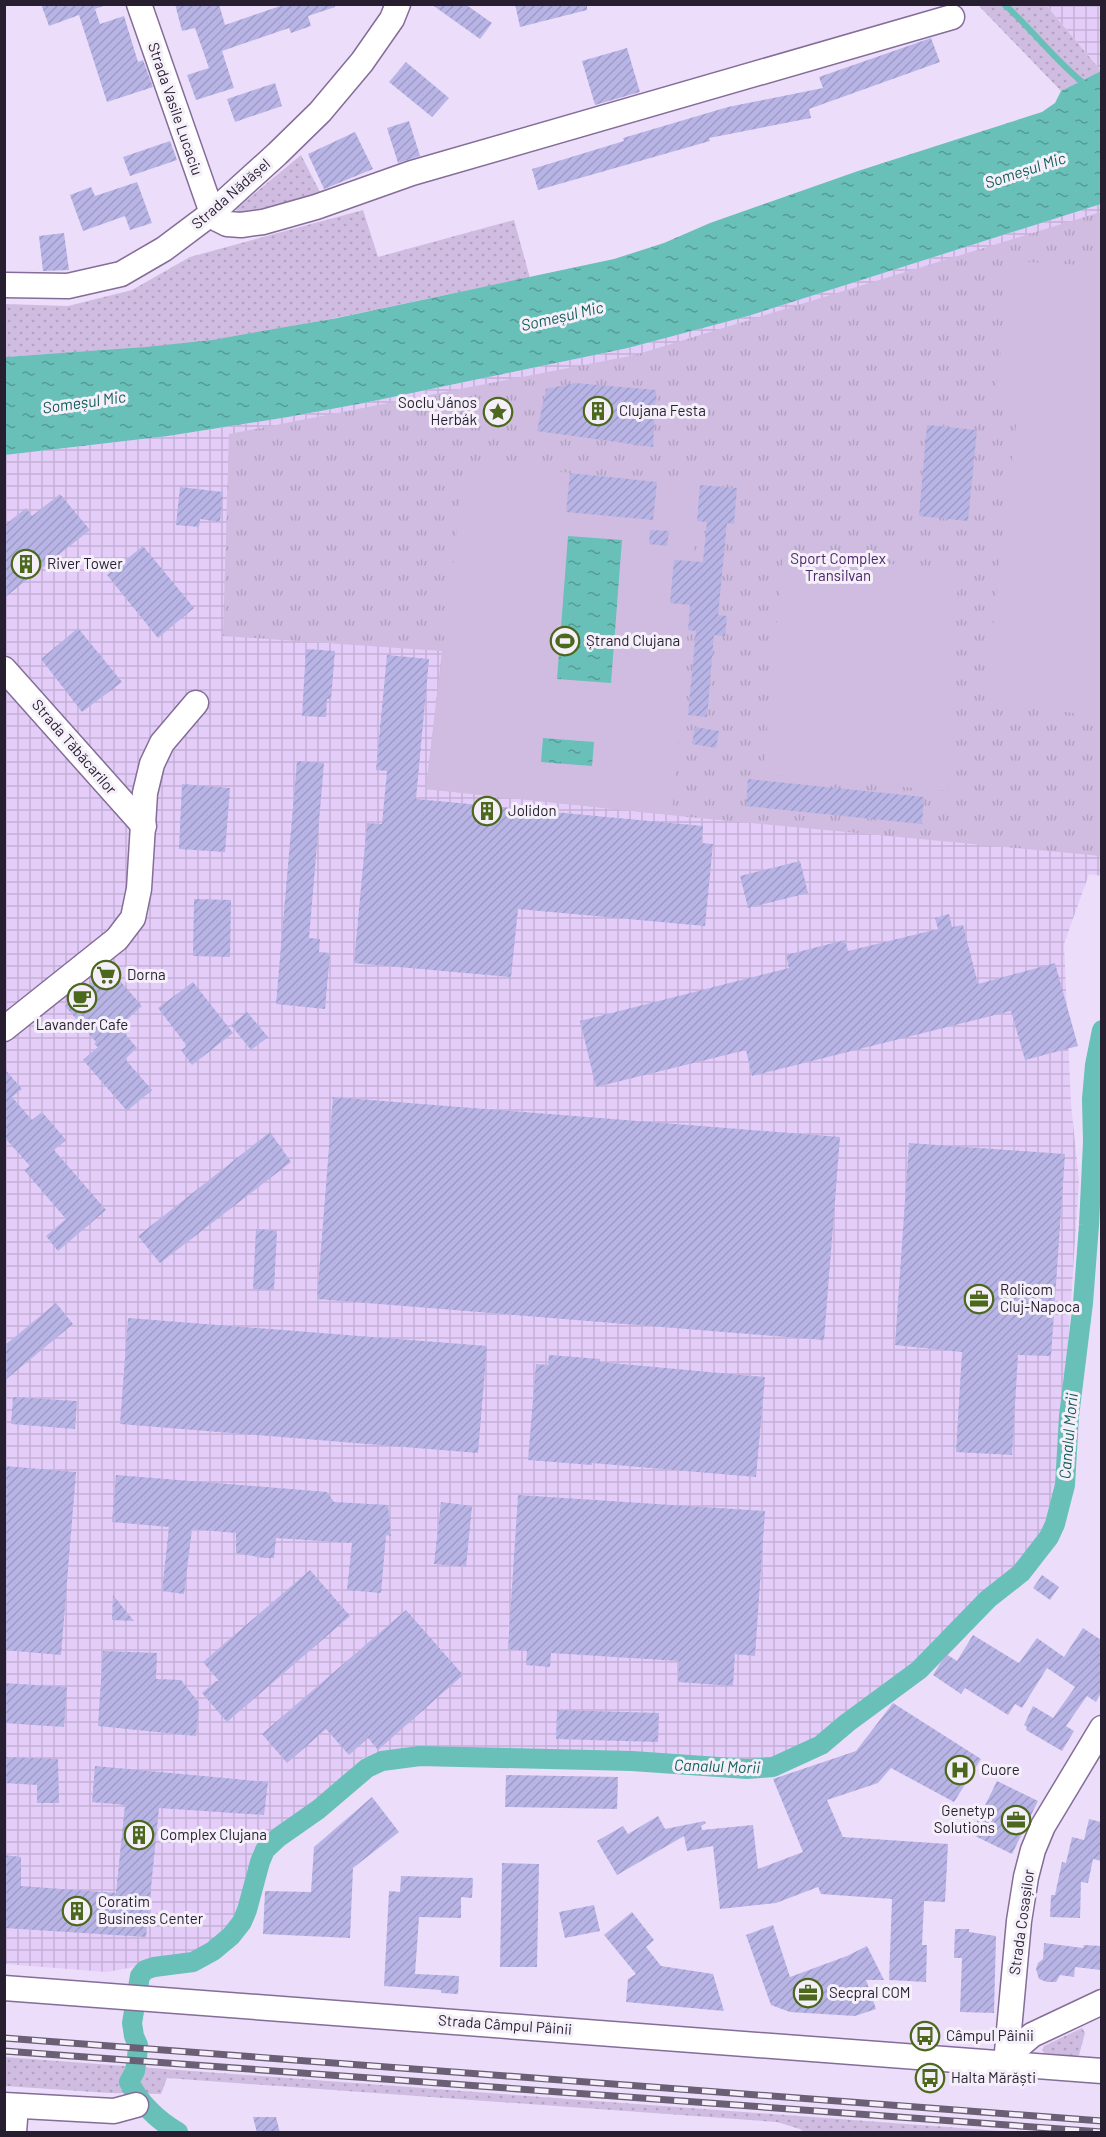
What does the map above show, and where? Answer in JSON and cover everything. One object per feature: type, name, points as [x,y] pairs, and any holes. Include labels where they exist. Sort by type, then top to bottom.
[{"type":"street","name":"Strada Vasile Lucaciu","points":[[139,4],[212,213]]},
{"type":"street","name":"Strada Nădășel","points":[[4,285],[68,286],[121,274],[164,249],[212,213],[320,112],[362,62],[392,19],[398,4]]},
{"type":"street","points":[[212,213],[217,219],[227,224],[263,222],[316,207],[412,173],[952,17]]},
{"type":"street","name":"Strada Tăbăcarilor","points":[[4,669],[144,825]]},
{"type":"street","points":[[4,1029],[117,939],[133,918],[139,889],[145,793],[152,764],[162,743],[196,703]]},
{"type":"street","name":"Strada Cosașilor","points":[[1006,2063],[1019,1921],[1033,1850],[1043,1826],[1101,1728]]},
{"type":"street","name":"Strada Câmpul Pâinii","points":[[4,1988],[1006,2063],[1100,2066]]},
{"type":"street","points":[[1006,2063],[1032,2035],[1101,2002]]},
{"type":"street","points":[[14,2133],[10,2105],[114,2111],[136,2105]]},
{"type":"shaded area","points":[[1046,5],[1101,5],[1101,71]]},
{"type":"shaded area","points":[[1101,204],[1102,876],[1089,874],[1064,944],[1071,1104],[1079,1181],[1059,1483],[1050,1523],[1018,1569],[984,1597],[915,1667],[812,1743],[762,1761],[580,1752],[402,1750],[363,1758],[307,1809],[258,1842],[236,1916],[219,1938],[183,1958],[107,1972],[5,1964],[5,455],[168,436],[288,417],[628,348],[748,316]]},
{"type":"green space","points":[[978,5],[1046,5],[1101,71],[1061,91]]},
{"type":"green space","points":[[301,155],[321,194],[286,207],[239,215],[236,209]]},
{"type":"green space","points":[[363,210],[378,257],[514,220],[530,278],[213,340],[5,357],[5,304],[68,306],[132,290],[190,257]]},
{"type":"green space","name":"Sport Complex Transilvan","points":[[1101,212],[1101,856],[698,818],[426,789],[442,651],[223,636],[229,434],[635,355]]},
{"type":"green space","points":[[1012,261],[1101,266],[1101,716],[984,703],[1018,408],[994,405]]},
{"type":"green space","name":"Ștrand Clujana","points":[[465,463],[700,485],[672,815],[426,789]]},
{"type":"green space","points":[[783,556],[959,569],[950,680],[952,720],[948,791],[763,774]]},
{"type":"green space","points":[[1082,2028],[1085,2033],[1079,2055],[1044,2053],[1042,2050],[1044,2046]]},
{"type":"green space","points":[[4,2057],[1014,2132],[804,2132],[777,2122],[167,2078],[161,2094],[5,2086]]},
{"type":"water","name":"Someșul Mic","points":[[1101,71],[1101,204],[748,316],[628,348],[288,417],[168,436],[5,455],[5,357],[212,340],[337,318],[614,259],[664,243],[710,223],[858,171],[1042,112],[1055,103],[1061,91]]},
{"type":"water","points":[[568,536],[622,540],[611,683],[557,679]]},
{"type":"water","points":[[543,738],[594,742],[592,766],[541,762]]},
{"type":"building","points":[[41,4],[103,4],[95,9],[100,24],[124,16],[138,62],[143,60],[153,87],[107,102],[79,15],[49,26]]},
{"type":"building","points":[[175,4],[219,4],[225,25],[286,4],[335,4],[335,7],[308,16],[311,26],[291,33],[289,28],[222,51],[234,88],[196,100],[187,75],[209,68],[195,28],[182,31]]},
{"type":"building","points":[[431,4],[465,4],[492,23],[480,39]]},
{"type":"building","points":[[515,4],[587,4],[587,10],[520,27]]},
{"type":"building","points":[[931,38],[940,62],[809,109],[811,118],[709,138],[710,141],[538,190],[532,169],[624,141],[623,138],[728,107],[823,88],[819,77]]},
{"type":"building","points":[[627,48],[640,92],[595,105],[582,61]]},
{"type":"building","points":[[406,62],[449,98],[432,117],[389,82]]},
{"type":"building","points":[[275,83],[282,106],[235,122],[227,99]]},
{"type":"building","points":[[409,121],[420,156],[398,163],[387,128]]},
{"type":"building","points":[[355,132],[373,169],[324,189],[308,154]]},
{"type":"building","points":[[170,141],[177,160],[130,176],[123,157]]},
{"type":"building","points":[[137,182],[152,223],[130,230],[125,216],[83,231],[70,195],[91,187],[95,196]]},
{"type":"building","points":[[64,233],[69,270],[43,271],[39,236]]},
{"type":"building","name":"Clujana Festa","points":[[575,383],[656,390],[653,447],[537,431],[546,389]]},
{"type":"building","points":[[927,425],[977,430],[968,521],[919,516]]},
{"type":"building","points":[[570,473],[657,482],[653,520],[566,512]]},
{"type":"building","points":[[700,485],[737,488],[734,524],[727,523],[718,615],[727,616],[725,636],[714,635],[707,717],[688,715],[696,631],[688,630],[690,605],[670,603],[674,560],[703,562],[707,522],[697,521]]},
{"type":"building","points":[[180,487],[223,492],[220,522],[200,519],[199,527],[176,525]]},
{"type":"building","name":"River Tower","points":[[60,494],[90,530],[4,598],[4,526],[26,508],[32,516]]},
{"type":"building","points":[[650,530],[669,531],[667,546],[649,544]]},
{"type":"building","points":[[143,546],[194,608],[158,638],[107,575]]},
{"type":"building","points":[[78,628],[122,682],[82,712],[41,659]]},
{"type":"building","points":[[306,649],[335,651],[331,699],[327,699],[326,717],[302,716]]},
{"type":"building","name":"Jolidon","points":[[387,655],[429,659],[416,799],[703,826],[701,843],[713,844],[705,926],[518,909],[511,977],[354,963],[367,823],[382,824],[387,771],[376,770]]},
{"type":"building","points":[[695,727],[719,731],[716,748],[692,744]]},
{"type":"building","points":[[297,761],[324,763],[309,938],[320,939],[319,952],[330,953],[325,1009],[276,1004]]},
{"type":"building","points":[[748,779],[924,797],[922,824],[746,806]]},
{"type":"building","points":[[182,784],[230,788],[225,852],[179,849]]},
{"type":"building","points":[[800,861],[808,893],[748,908],[740,876]]},
{"type":"building","points":[[194,899],[231,900],[230,957],[193,956]]},
{"type":"building","points":[[949,914],[952,927],[963,925],[978,984],[1055,963],[1078,1046],[1025,1060],[1011,1011],[752,1076],[746,1050],[596,1087],[580,1021],[789,968],[786,955],[845,940],[848,951],[938,929],[935,918]]},
{"type":"building","points":[[108,967],[142,1006],[119,1027],[137,1048],[125,1059],[152,1090],[127,1111],[83,1060],[98,1047],[65,1006]]},
{"type":"building","points":[[193,982],[233,1033],[192,1065],[181,1050],[187,1046],[158,1008]]},
{"type":"building","points":[[247,1012],[268,1037],[251,1050],[231,1025]]},
{"type":"building","points":[[4,1068],[22,1089],[12,1097],[32,1120],[42,1112],[66,1140],[54,1150],[106,1210],[58,1251],[46,1236],[66,1219],[24,1170],[30,1166],[4,1137]]},
{"type":"building","points":[[333,1097],[840,1137],[824,1340],[317,1299]]},
{"type":"building","points":[[270,1132],[291,1162],[160,1263],[138,1236]]},
{"type":"building","points":[[909,1143],[1065,1154],[1051,1356],[1018,1355],[1012,1455],[956,1452],[962,1352],[895,1345]]},
{"type":"building","points":[[256,1229],[277,1231],[274,1290],[253,1289]]},
{"type":"building","points":[[56,1303],[73,1324],[4,1381],[4,1346]]},
{"type":"building","points":[[128,1318],[487,1346],[478,1453],[120,1424]]},
{"type":"building","points":[[549,1355],[765,1377],[756,1477],[528,1460],[536,1364],[548,1365]]},
{"type":"building","points":[[13,1397],[77,1401],[75,1429],[11,1424]]},
{"type":"building","points":[[4,1466],[76,1472],[61,1655],[4,1650]]},
{"type":"building","points":[[116,1475],[327,1492],[334,1502],[388,1505],[391,1536],[386,1535],[381,1593],[347,1590],[352,1543],[276,1538],[274,1558],[264,1558],[236,1553],[236,1533],[192,1529],[184,1594],[162,1591],[169,1527],[112,1522]]},
{"type":"building","points":[[518,1495],[765,1511],[755,1656],[735,1654],[733,1686],[678,1682],[679,1661],[551,1653],[550,1667],[526,1665],[527,1651],[508,1649]]},
{"type":"building","points":[[441,1502],[472,1506],[466,1567],[434,1564]]},
{"type":"building","points":[[310,1570],[350,1616],[227,1722],[202,1693],[219,1681],[203,1662]]},
{"type":"building","points":[[1042,1575],[1059,1587],[1050,1600],[1033,1588]]},
{"type":"building","points":[[113,1595],[134,1621],[112,1620]]},
{"type":"building","points":[[406,1610],[463,1675],[378,1750],[368,1738],[349,1755],[326,1729],[287,1763],[262,1734]]},
{"type":"building","points":[[1083,1628],[1101,1640],[1101,1693],[1096,1702],[1087,1696],[1066,1726],[1074,1731],[1062,1751],[1026,1730],[1027,1727],[1024,1725],[1033,1706],[1053,1718],[1075,1687],[1047,1668],[1022,1708],[1015,1704],[1008,1715],[965,1688],[961,1694],[933,1675],[946,1654],[957,1661],[973,1635],[1019,1663],[1037,1638],[1064,1657]]},
{"type":"building","points":[[103,1651],[157,1653],[156,1679],[181,1680],[199,1703],[196,1736],[98,1726]]},
{"type":"building","points":[[4,1683],[67,1687],[64,1727],[4,1723]]},
{"type":"building","points":[[893,1703],[981,1759],[954,1802],[891,1768],[878,1783],[827,1800],[843,1837],[948,1844],[945,1902],[924,1901],[922,1945],[927,1945],[926,1982],[889,1980],[892,1899],[821,1894],[818,1887],[776,1903],[720,1909],[713,1846],[687,1851],[684,1836],[617,1875],[597,1841],[623,1826],[628,1834],[658,1816],[665,1829],[705,1821],[706,1823],[701,1826],[702,1830],[753,1825],[758,1869],[803,1852],[773,1779],[856,1751]]},
{"type":"building","points":[[557,1710],[659,1713],[658,1742],[556,1739]]},
{"type":"building","points":[[4,1757],[58,1759],[59,1803],[37,1803],[37,1785],[4,1783]]},
{"type":"building","name":"Complex Clujana","points":[[95,1766],[268,1782],[264,1815],[159,1808],[146,1937],[4,1928],[4,1855],[21,1857],[21,1886],[116,1893],[125,1805],[92,1802]]},
{"type":"building","points":[[506,1775],[618,1777],[617,1809],[505,1807]]},
{"type":"building","points":[[997,1781],[1038,1801],[1012,1854],[971,1834]]},
{"type":"building","points":[[372,1797],[399,1832],[353,1868],[350,1938],[263,1934],[265,1891],[311,1892],[314,1847]]},
{"type":"building","points":[[1089,1819],[1101,1822],[1101,1861],[1093,1859],[1088,1883],[1081,1882],[1080,1918],[1050,1917],[1051,1895],[1055,1895],[1062,1862],[1066,1863],[1072,1837],[1084,1840]]},
{"type":"building","points":[[502,1863],[539,1864],[537,1967],[500,1967]]},
{"type":"building","points":[[401,1876],[473,1878],[472,1898],[461,1897],[461,1918],[419,1917],[415,1974],[459,1976],[458,1994],[441,1993],[441,1990],[384,1986],[389,1891],[400,1892]]},
{"type":"building","points":[[594,1905],[600,1931],[565,1938],[559,1912]]},
{"type":"building","points":[[632,1912],[654,1940],[646,1947],[661,1966],[713,1974],[724,2011],[626,2002],[628,1979],[636,1974],[604,1935]]},
{"type":"building","points":[[773,1925],[790,1977],[847,1956],[867,1946],[884,1980],[866,1980],[876,2009],[855,2016],[790,2012],[771,2005],[746,1935]]},
{"type":"building","points":[[955,1929],[969,1929],[969,1932],[996,1936],[994,2013],[960,2012],[962,1958],[954,1958]]},
{"type":"building","points":[[1044,1943],[1083,1948],[1084,1945],[1101,1946],[1101,1970],[1075,1967],[1074,1977],[1060,1975],[1056,1982],[1039,1979],[1036,1969],[1038,1963],[1043,1959]]},
{"type":"building","points":[[253,2117],[276,2117],[280,2133],[257,2133]]},
{"type":"waterway","points":[[1004,4],[1065,67],[1087,86]]},
{"type":"waterway","name":"Canalul Morii","points":[[178,2132],[150,2110],[138,2097],[129,2082],[135,2071],[137,2058],[138,2045],[132,2023],[140,1976],[145,1970],[154,1967],[193,1962],[213,1951],[231,1936],[242,1922],[247,1910],[265,1850],[279,1837],[319,1809],[367,1768],[382,1761],[420,1756],[632,1761],[747,1769],[773,1767],[821,1745],[919,1670],[988,1599],[1021,1573],[1049,1537],[1055,1524],[1065,1485],[1069,1416],[1083,1303],[1089,1225],[1093,1142],[1092,1099],[1095,1065],[1102,1030]]},
{"type":"railway","points":[[4,2038],[1102,2121]]},
{"type":"railway","points":[[4,2051],[1102,2132]]},
{"type":"place","name":"Clujana Festa","points":[[598,411]]},
{"type":"place","name":"Soclu János Herbák","points":[[498,412]]},
{"type":"place","name":"River Tower","points":[[26,564]]},
{"type":"place","name":"Ștrand Clujana","points":[[565,641]]},
{"type":"place","name":"Jolidon","points":[[487,811]]},
{"type":"place","name":"Dorna","points":[[106,975]]},
{"type":"place","name":"Lavander Cafe","points":[[82,998]]},
{"type":"place","name":"Rolicom Cluj-Napoca","points":[[979,1299]]},
{"type":"place","name":"Cuore","points":[[960,1770]]},
{"type":"place","name":"Genetyp Solutions","points":[[1016,1820]]},
{"type":"place","name":"Complex Clujana","points":[[139,1835]]},
{"type":"place","name":"Coratim Business Center","points":[[77,1911]]},
{"type":"place","name":"Secpral COM","points":[[808,1993]]},
{"type":"place","name":"Câmpul Pâinii","points":[[925,2036]]},
{"type":"place","name":"Halta Mărăști","points":[[930,2078]]}]
